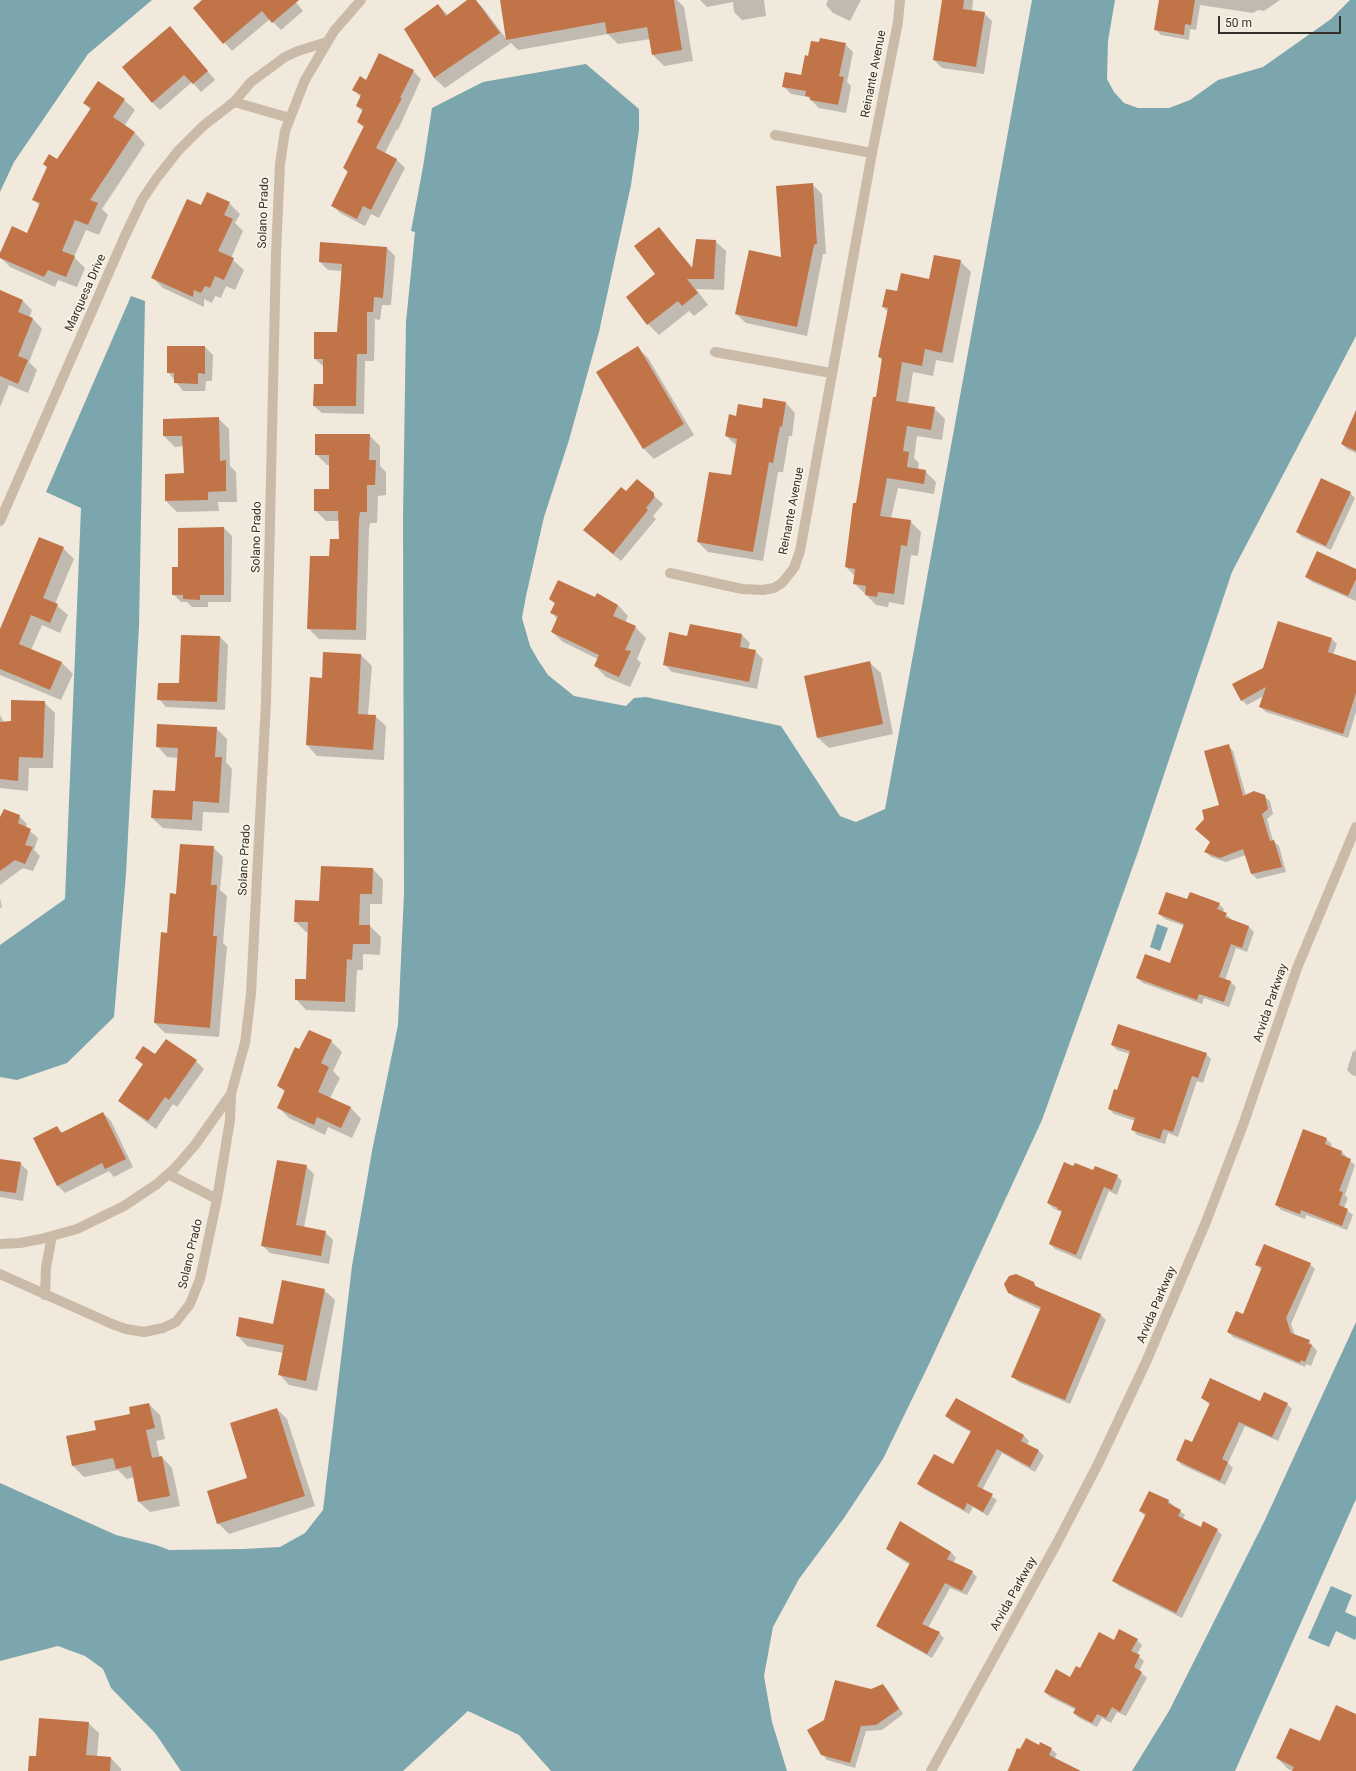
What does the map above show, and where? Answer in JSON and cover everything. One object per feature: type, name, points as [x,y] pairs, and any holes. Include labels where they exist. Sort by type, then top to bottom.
[{"type":"street","name":"Solano Prado","points":[[0,1274],[112,1324],[136,1331],[154,1331],[176,1322],[187,1310],[197,1290],[216,1199],[230,1120],[231,1094],[245,1043],[252,975],[266,702],[278,191],[282,146],[290,118],[305,80],[326,42],[342,20],[361,0]]},
{"type":"street","name":"Reinante Avenue","points":[[670,573],[751,590],[763,590],[774,588],[788,577],[794,568],[800,551],[831,373],[898,22],[900,0]]},
{"type":"street","name":"Marquesa Drive","points":[[0,521],[124,238],[142,200],[166,164],[207,123],[234,102],[251,82],[285,57],[326,42]]},
{"type":"street","points":[[234,102],[290,118]]},
{"type":"street","points":[[776,135],[872,153]]},
{"type":"street","points":[[715,352],[831,373]]},
{"type":"street","name":"Arvida Parkway","points":[[931,1771],[1058,1541],[1115,1428],[1146,1362],[1206,1222],[1243,1124],[1302,955],[1356,827]]},
{"type":"street","name":"Solano Prado","points":[[0,1244],[20,1243],[77,1229],[124,1206],[168,1174],[195,1145],[231,1094]]},
{"type":"street","points":[[168,1174],[216,1199]]},
{"type":"street","points":[[45,1295],[46,1267],[52,1236]]},
{"type":"water","points":[[0,0],[152,0],[88,54],[14,162],[0,192]]},
{"type":"water","points":[[1032,0],[1115,0],[1108,41],[1107,79],[1114,92],[1124,103],[1138,108],[1169,108],[1190,100],[1218,80],[1263,67],[1331,19],[1350,0],[1356,0],[1356,336],[1232,572],[1138,852],[1042,1120],[930,1362],[883,1459],[844,1518],[799,1579],[773,1627],[764,1676],[772,1722],[787,1771],[551,1771],[519,1735],[468,1711],[403,1771],[181,1771],[155,1733],[111,1688],[103,1669],[85,1656],[58,1646],[0,1661],[0,1483],[116,1535],[156,1545],[169,1550],[280,1547],[305,1533],[323,1510],[352,1266],[372,1151],[398,1025],[404,893],[403,517],[406,322],[415,232],[411,231],[432,108],[483,82],[586,64],[639,109],[639,130],[631,185],[599,332],[569,440],[544,517],[526,596],[522,618],[530,646],[538,660],[548,675],[574,696],[626,706],[634,698],[646,697],[781,726],[840,816],[856,822],[885,809]]},
{"type":"water","points":[[131,296],[145,301],[139,626],[126,874],[114,1017],[67,1063],[17,1080],[0,1077],[0,945],[65,899],[81,508],[46,492]]},
{"type":"water","points":[[1157,924],[1168,928],[1160,951],[1150,947]]},
{"type":"water","points":[[1356,1322],[1356,1499],[1235,1771],[1132,1771],[1169,1711],[1264,1522]]},
{"type":"water","points":[[1331,1586],[1352,1595],[1345,1612],[1356,1617],[1356,1637],[1355,1640],[1336,1631],[1329,1647],[1308,1638]]},
{"type":"building","points":[[202,0],[299,0],[272,23],[262,11],[223,44],[193,8]]},
{"type":"building","points":[[467,0],[476,0],[500,33],[434,78],[404,29],[438,4],[446,16]]},
{"type":"building","points":[[500,0],[674,0],[682,50],[652,55],[647,27],[607,34],[605,22],[506,40]]},
{"type":"building","points":[[942,0],[964,0],[963,9],[985,12],[976,67],[933,60]]},
{"type":"building","points":[[1159,0],[1195,0],[1191,25],[1185,24],[1184,35],[1154,30]]},
{"type":"building","points":[[170,26],[208,71],[193,84],[184,75],[152,103],[122,67]]},
{"type":"building","points":[[820,38],[846,43],[839,76],[844,77],[838,105],[810,100],[810,97],[805,96],[806,91],[782,87],[785,72],[801,75],[805,55],[808,56],[811,41],[819,42]]},
{"type":"building","points":[[379,53],[414,70],[400,98],[402,98],[376,148],[397,159],[371,210],[363,206],[357,219],[331,206],[348,171],[343,168],[364,126],[357,122],[363,109],[356,106],[361,95],[352,90],[360,76],[366,80]]},
{"type":"building","points":[[98,81],[125,99],[113,117],[135,132],[90,200],[98,203],[88,225],[75,220],[62,251],[75,256],[66,277],[48,270],[44,277],[0,258],[0,253],[12,226],[27,233],[40,203],[32,200],[47,167],[43,164],[49,154],[57,159],[91,108],[83,103]]},
{"type":"building","points":[[813,183],[817,244],[814,245],[797,327],[735,314],[749,250],[781,257],[776,186]]},
{"type":"building","points":[[207,192],[230,202],[224,215],[233,219],[218,251],[234,258],[224,280],[215,276],[210,288],[205,286],[201,293],[194,290],[193,297],[151,278],[187,199],[201,205]]},
{"type":"building","points":[[659,227],[692,268],[696,239],[716,240],[714,279],[687,279],[698,293],[682,306],[678,301],[647,325],[626,297],[655,274],[634,246]]},
{"type":"building","points":[[320,242],[387,247],[383,298],[374,297],[373,312],[367,312],[367,354],[357,354],[356,406],[313,406],[314,384],[323,384],[323,359],[314,359],[314,332],[337,332],[342,264],[319,262]]},
{"type":"building","points":[[934,255],[961,260],[942,353],[925,349],[922,366],[902,362],[896,401],[935,407],[931,430],[907,426],[903,451],[909,452],[907,467],[926,470],[924,484],[887,478],[880,516],[911,520],[907,546],[901,545],[894,594],[878,592],[877,597],[865,595],[866,586],[853,584],[855,569],[845,567],[853,503],[856,503],[873,397],[876,397],[882,358],[878,357],[888,308],[882,307],[886,289],[897,291],[901,273],[929,279]]},
{"type":"building","points":[[0,290],[23,300],[18,312],[33,318],[18,356],[28,360],[18,384],[0,376]]},
{"type":"building","points":[[167,346],[205,346],[205,374],[198,373],[198,384],[174,383],[174,373],[167,373]]},
{"type":"building","points":[[638,346],[684,424],[643,449],[596,372]]},
{"type":"building","points":[[763,398],[786,402],[782,427],[780,426],[773,463],[769,462],[753,552],[697,542],[709,472],[731,475],[737,439],[725,436],[729,414],[736,416],[738,404],[762,408]]},
{"type":"building","points":[[1356,410],[1356,451],[1341,444]]},
{"type":"building","points":[[219,417],[220,461],[226,460],[226,491],[208,492],[208,500],[165,501],[165,474],[184,473],[182,436],[163,436],[163,419]]},
{"type":"building","points":[[315,434],[370,434],[369,460],[376,460],[375,485],[367,485],[367,512],[360,512],[359,518],[356,630],[307,629],[310,556],[329,556],[330,539],[339,539],[338,511],[314,511],[314,489],[329,489],[329,455],[315,455]]},
{"type":"building","points":[[1321,478],[1351,492],[1326,546],[1296,532]]},
{"type":"building","points":[[637,479],[654,493],[654,498],[646,508],[648,510],[613,554],[583,530],[621,487],[626,491]]},
{"type":"building","points":[[224,527],[224,595],[200,595],[200,600],[183,599],[183,595],[172,595],[172,567],[178,567],[178,528]]},
{"type":"building","points":[[39,537],[64,547],[43,598],[58,604],[50,623],[31,615],[19,644],[62,662],[50,690],[0,669],[0,629]]},
{"type":"building","points":[[1317,551],[1356,569],[1356,579],[1348,596],[1305,577]]},
{"type":"building","points":[[558,580],[595,597],[597,593],[618,605],[613,616],[636,626],[625,650],[631,651],[619,677],[594,666],[599,655],[551,632],[558,616],[550,613],[555,603],[549,599]]},
{"type":"building","points":[[1278,621],[1332,638],[1328,652],[1356,661],[1356,693],[1343,734],[1259,707],[1266,687],[1241,701],[1232,684],[1263,668]]},
{"type":"building","points":[[690,624],[742,634],[740,647],[756,650],[749,682],[663,665],[669,632],[687,636]]},
{"type":"building","points":[[181,635],[220,636],[217,702],[157,700],[158,683],[179,683]]},
{"type":"building","points":[[323,652],[361,654],[358,714],[376,715],[373,750],[306,745],[310,677],[322,678]]},
{"type":"building","points":[[870,661],[883,724],[817,738],[804,676]]},
{"type":"building","points":[[11,700],[45,701],[43,758],[19,757],[18,781],[0,779],[0,722],[11,721]]},
{"type":"building","points":[[157,724],[217,727],[215,757],[222,757],[219,803],[193,801],[192,820],[151,818],[153,790],[175,791],[178,748],[156,747]]},
{"type":"building","points":[[1229,744],[1243,796],[1254,791],[1265,795],[1268,809],[1262,814],[1270,841],[1274,840],[1282,867],[1251,874],[1243,849],[1220,858],[1204,852],[1210,842],[1195,829],[1204,819],[1202,810],[1219,805],[1204,751]]},
{"type":"building","points":[[4,809],[20,815],[18,823],[31,829],[25,845],[33,847],[25,864],[15,860],[0,871],[0,817]]},
{"type":"building","points":[[180,844],[214,846],[211,885],[217,885],[213,936],[217,936],[210,1028],[154,1023],[161,932],[167,933],[170,893],[176,894]]},
{"type":"building","points":[[321,866],[373,868],[372,894],[360,894],[359,925],[370,925],[370,944],[353,944],[352,960],[347,959],[345,1002],[295,1000],[295,979],[306,979],[308,922],[294,922],[295,900],[319,901]]},
{"type":"building","points":[[1166,892],[1187,899],[1190,892],[1220,903],[1217,909],[1227,913],[1225,917],[1249,926],[1242,948],[1231,944],[1219,977],[1231,981],[1224,1002],[1199,994],[1197,1000],[1136,978],[1145,954],[1170,963],[1184,924],[1158,914]]},
{"type":"building","points":[[1118,1024],[1207,1053],[1198,1078],[1192,1076],[1173,1132],[1163,1129],[1160,1139],[1131,1130],[1135,1118],[1108,1109],[1114,1089],[1117,1090],[1130,1051],[1111,1045]]},
{"type":"building","points":[[309,1030],[332,1040],[321,1063],[329,1067],[318,1092],[351,1107],[341,1128],[317,1117],[314,1125],[277,1108],[285,1090],[277,1086],[295,1047],[299,1049]]},
{"type":"building","points":[[166,1039],[197,1060],[169,1100],[165,1097],[148,1121],[118,1101],[143,1064],[135,1058],[143,1046],[155,1054]]},
{"type":"building","points":[[103,1112],[126,1159],[105,1169],[102,1163],[57,1186],[33,1138],[57,1126],[61,1133]]},
{"type":"building","points":[[1303,1129],[1327,1138],[1325,1144],[1342,1151],[1341,1155],[1351,1159],[1339,1191],[1343,1192],[1339,1205],[1348,1209],[1342,1226],[1301,1210],[1300,1214],[1275,1205]]},
{"type":"building","points":[[0,1159],[21,1162],[16,1193],[0,1191]]},
{"type":"building","points":[[277,1160],[307,1165],[296,1225],[326,1231],[321,1256],[261,1246]]},
{"type":"building","points":[[1064,1162],[1073,1166],[1075,1163],[1093,1170],[1095,1166],[1118,1175],[1112,1190],[1104,1187],[1076,1255],[1049,1244],[1062,1211],[1047,1203]]},
{"type":"building","points":[[1264,1244],[1311,1263],[1286,1318],[1291,1333],[1310,1340],[1308,1344],[1312,1345],[1305,1362],[1301,1360],[1300,1363],[1227,1332],[1236,1311],[1243,1314],[1262,1267],[1255,1265]]},
{"type":"building","points":[[1016,1274],[1034,1282],[1035,1286],[1101,1314],[1065,1400],[1011,1377],[1041,1307],[1008,1293],[1004,1284],[1009,1276]]},
{"type":"building","points":[[282,1280],[325,1289],[306,1381],[278,1375],[284,1345],[236,1336],[239,1317],[273,1324]]},
{"type":"building","points":[[1210,1378],[1260,1401],[1264,1392],[1288,1403],[1272,1437],[1239,1422],[1222,1459],[1228,1462],[1220,1481],[1176,1460],[1185,1439],[1192,1442],[1210,1403],[1201,1398]]},
{"type":"building","points":[[956,1398],[1024,1435],[1021,1441],[1039,1450],[1030,1467],[997,1449],[977,1486],[993,1494],[983,1512],[967,1503],[964,1510],[917,1484],[934,1454],[953,1464],[971,1431],[945,1416]]},
{"type":"building","points":[[149,1403],[155,1428],[146,1430],[152,1458],[162,1456],[170,1496],[138,1502],[131,1466],[116,1469],[113,1458],[72,1466],[66,1436],[96,1430],[94,1421],[130,1414],[129,1407]]},
{"type":"building","points":[[277,1408],[305,1496],[217,1524],[207,1491],[247,1478],[230,1423]]},
{"type":"building","points":[[1149,1491],[1169,1500],[1168,1503],[1181,1510],[1178,1516],[1201,1527],[1203,1521],[1218,1529],[1176,1613],[1112,1581],[1146,1514],[1139,1511]]},
{"type":"building","points":[[900,1521],[951,1552],[947,1559],[973,1571],[962,1591],[945,1583],[922,1624],[940,1632],[927,1654],[876,1626],[910,1563],[886,1549]]},
{"type":"building","points":[[1119,1629],[1138,1639],[1131,1651],[1140,1655],[1134,1667],[1142,1672],[1120,1712],[1112,1707],[1106,1718],[1097,1714],[1092,1723],[1073,1713],[1076,1708],[1044,1692],[1056,1669],[1070,1677],[1076,1666],[1080,1668],[1099,1632],[1114,1640]]},
{"type":"building","points":[[835,1680],[871,1689],[883,1684],[899,1709],[876,1725],[861,1726],[850,1763],[821,1755],[807,1730],[824,1720]]},
{"type":"building","points":[[1336,1705],[1356,1714],[1356,1771],[1292,1771],[1294,1767],[1276,1758],[1290,1728],[1320,1741]]},
{"type":"building","points":[[39,1718],[89,1722],[86,1755],[111,1757],[110,1771],[28,1771],[29,1756],[36,1756]]},
{"type":"building","points":[[1026,1738],[1039,1745],[1040,1742],[1052,1748],[1049,1755],[1081,1771],[1008,1771],[1017,1748],[1020,1749]]}]
